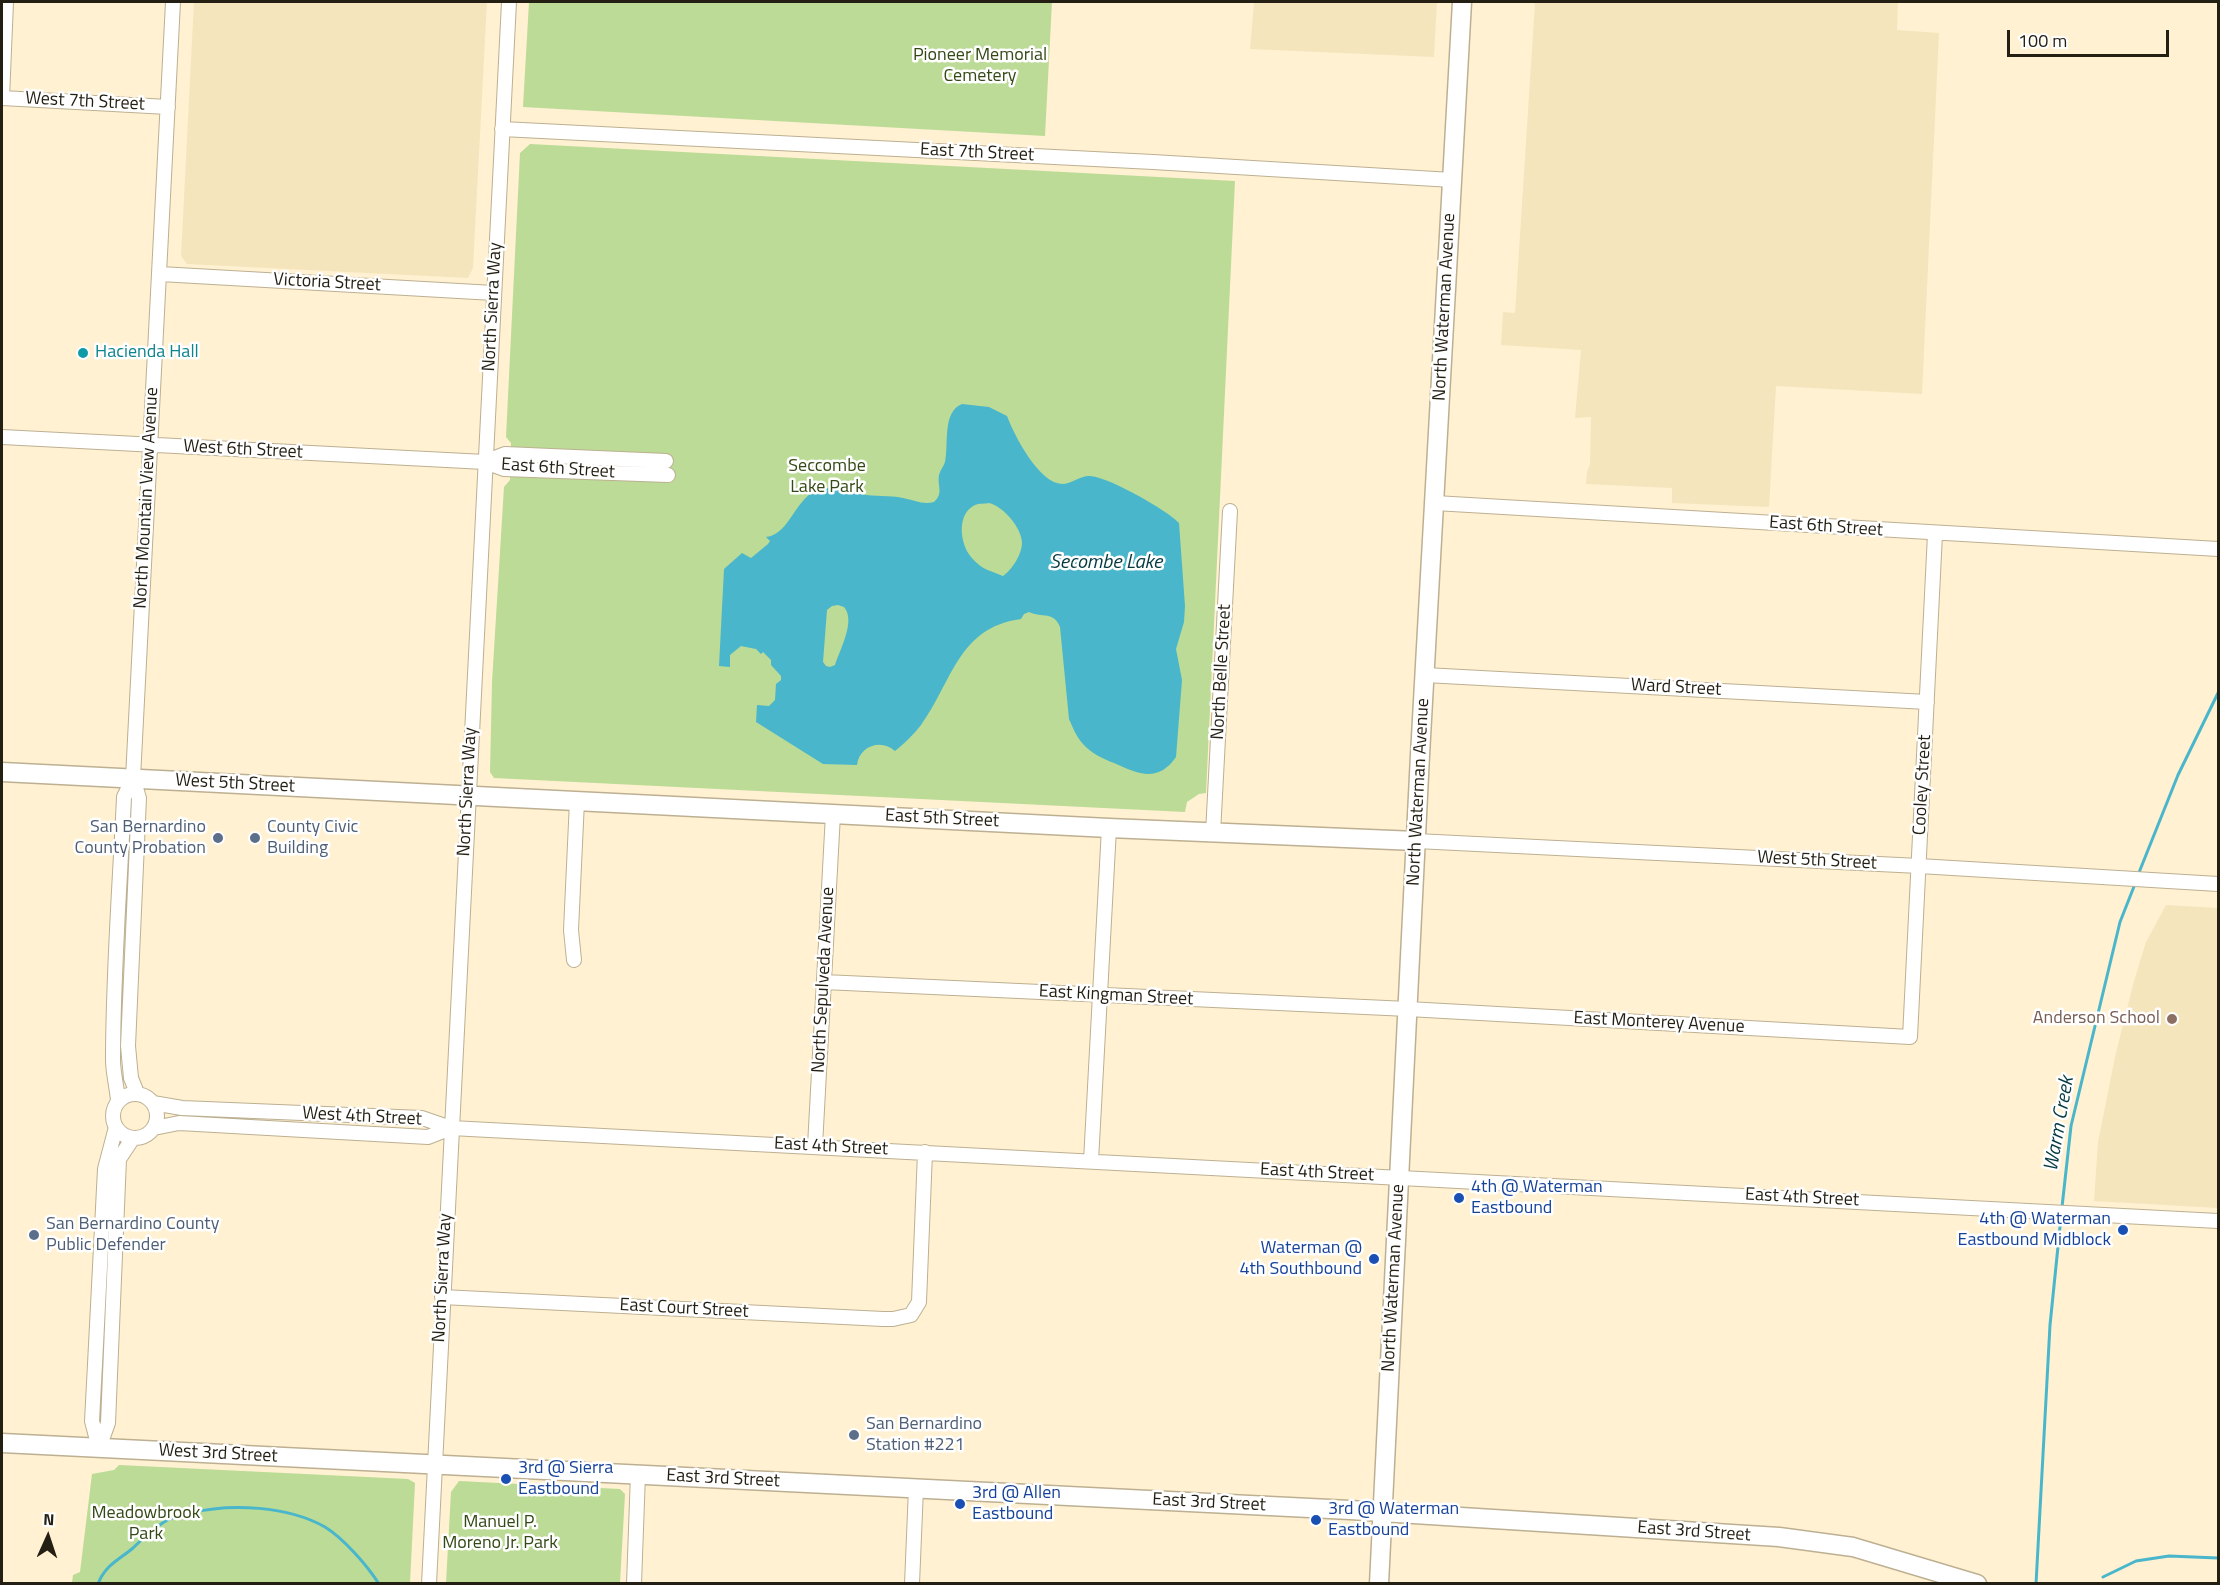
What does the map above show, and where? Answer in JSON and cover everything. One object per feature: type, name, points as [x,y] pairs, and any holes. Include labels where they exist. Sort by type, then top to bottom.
[{"type":"main road","name":"North Waterman Avenue","points":[[1379,1584],[1416,841],[1462,2]]},
{"type":"main road","name":"West 5th Street","points":[[2,772],[468,795]]},
{"type":"main road","name":"East 5th Street","points":[[468,795],[1109,828],[1416,841]]},
{"type":"main road","name":"West 3rd Street","points":[[2,1443],[434,1464]]},
{"type":"main road","name":"East 3rd Street","points":[[434,1464],[1383,1513],[1817,1541],[1890,1556],[1977,1584]]},
{"type":"street","points":[[2,98],[6,2]]},
{"type":"street","name":"North Mountain View Avenue","points":[[137,1093],[129,1071],[128,1046],[139,798],[133,778],[173,2]]},
{"type":"street","name":"North Sierra Way","points":[[429,1584],[509,2]]},
{"type":"street","name":"West 7th Street","points":[[2,98],[168,107]]},
{"type":"street","name":"East 7th Street","points":[[502,129],[1164,162],[1452,180]]},
{"type":"street","name":"Victoria Street","points":[[160,274],[494,293]]},
{"type":"street","name":"West 6th Street","points":[[2,437],[485,462]]},
{"type":"street","name":"East 6th Street","points":[[485,462],[505,454],[666,461]]},
{"type":"street","name":"East 6th Street","points":[[485,462],[504,469],[668,475]]},
{"type":"street","name":"East 6th Street","points":[[1435,503],[2218,549]]},
{"type":"street","name":"North Belle Street","points":[[1213,833],[1230,511]]},
{"type":"street","name":"Cooley Street","points":[[1910,1037],[1935,534]]},
{"type":"street","name":"Ward Street","points":[[1425,675],[1927,702]]},
{"type":"street","name":"North Mountain View Avenue","points":[[118,1101],[113,1063],[124,797],[133,778]]},
{"type":"street","points":[[574,960],[571,930],[577,801]]},
{"type":"street","name":"North Sepulveda Avenue","points":[[815,1146],[833,814]]},
{"type":"street","points":[[1091,1161],[1109,828]]},
{"type":"street","name":"West 5th Street","points":[[1416,841],[1919,866],[2218,884]]},
{"type":"street","name":"East Kingman Street","points":[[824,982],[1408,1009]]},
{"type":"street","name":"East Monterey Avenue","points":[[1408,1009],[1910,1037]]},
{"type":"street","points":[[137,1093],[145,1095],[153,1103],[158,1114],[154,1128],[148,1134],[133,1138],[126,1136],[116,1127],[112,1114],[118,1101],[137,1093]]},
{"type":"street","name":"West 4th Street","points":[[153,1103],[182,1108],[422,1118],[451,1128]]},
{"type":"street","name":"West 4th Street","points":[[154,1128],[181,1123],[428,1137],[451,1128]]},
{"type":"street","points":[[99,1448],[92,1421],[105,1169],[116,1127]]},
{"type":"street","name":"East 4th Street","points":[[451,1128],[2218,1221]]},
{"type":"street","points":[[99,1448],[108,1423],[119,1159],[133,1138]]},
{"type":"street","name":"East Court Street","points":[[442,1297],[893,1319],[911,1315],[919,1302],[925,1152]]},
{"type":"street","points":[[634,1584],[639,1474]]},
{"type":"street","points":[[912,1584],[916,1488]]},
{"type":"shaded area","points":[[194,2],[487,2],[473,268],[468,278],[187,264],[181,256]]},
{"type":"shaded area","points":[[1254,2],[1437,2],[1434,57],[1250,49]]},
{"type":"shaded area","points":[[1535,2],[1898,2],[1897,30],[1939,33],[1922,394],[1776,386],[1769,507],[1672,503],[1672,488],[1586,484],[1590,464],[1591,417],[1575,418],[1581,350],[1501,345],[1503,312],[1515,313]]},
{"type":"shaded area","name":"Anderson School","points":[[2166,905],[2218,908],[2218,1208],[2094,1201],[2098,1142],[2115,1057],[2146,942]]},
{"type":"green space","name":"Pioneer Memorial Cemetery","points":[[529,2],[1052,2],[1045,136],[523,107]]},
{"type":"green space","name":"Seccombe Lake Park","points":[[530,144],[1235,181],[1206,793],[1199,794],[1187,802],[1185,812],[494,778],[490,772],[492,682],[504,487],[510,480],[511,443],[506,437],[520,153]]},
{"type":"green space","name":"Meadowbrook Park","points":[[119,1465],[408,1479],[415,1483],[410,1583],[72,1583],[73,1575],[80,1572],[92,1474],[114,1470]]},
{"type":"green space","name":"Manuel P. Moreno Jr. Park","points":[[459,1481],[620,1489],[625,1494],[620,1583],[446,1583],[451,1492]]},
{"type":"water","name":"Secombe Lake","points":[[962,404],[989,407],[1007,416],[1029,457],[1037,468],[1053,482],[1062,484],[1086,476],[1098,477],[1136,495],[1179,523],[1185,606],[1184,622],[1176,649],[1182,680],[1176,757],[1162,770],[1155,773],[1139,773],[1106,760],[1081,741],[1069,719],[1060,627],[1054,619],[1047,616],[1029,612],[1021,619],[1000,624],[983,633],[959,659],[932,709],[912,736],[895,751],[883,745],[866,749],[857,765],[823,764],[756,722],[757,705],[769,706],[775,700],[776,684],[781,680],[781,676],[771,665],[771,660],[763,652],[761,654],[756,649],[741,646],[730,655],[730,667],[719,666],[724,569],[742,553],[751,558],[768,544],[770,541],[766,537],[781,530],[805,499],[820,489],[836,488],[922,503],[934,502],[939,496],[939,475],[945,462],[949,421],[956,408]],"holes":[[[989,503],[1006,513],[1021,537],[1022,547],[1018,557],[1003,576],[979,565],[967,551],[962,537],[962,522],[969,509],[977,504]],[[838,605],[844,607],[847,613],[848,627],[835,665],[830,667],[823,662],[827,610]]]},
{"type":"waterway","name":"Warm Creek","points":[[2138,875],[2178,775],[2218,693]]},
{"type":"waterway","name":"Warm Creek","points":[[2062,1207],[2071,1126],[2120,922],[2135,884]]},
{"type":"waterway","name":"Warm Creek","points":[[2036,1584],[2050,1325],[2061,1217]]},
{"type":"waterway","points":[[98,1584],[108,1567],[167,1520],[206,1510],[241,1507],[294,1515],[325,1527],[354,1552],[379,1584]]},
{"type":"waterway","points":[[2103,1577],[2136,1561],[2169,1556],[2218,1558]]},
{"type":"place","name":"Hacienda Hall","points":[[83,353]]},
{"type":"place","name":"San Bernardino County Probation","points":[[218,838]]},
{"type":"place","name":"County Civic Building","points":[[255,838]]},
{"type":"place","name":"Anderson School","points":[[2172,1019]]},
{"type":"place","name":"4th @ Waterman Eastbound","points":[[1459,1198]]},
{"type":"place","name":"4th @ Waterman Eastbound Midblock","points":[[2123,1230]]},
{"type":"place","name":"San Bernardino County Public Defender","points":[[34,1235]]},
{"type":"place","name":"Waterman @ 4th Southbound","points":[[1374,1259]]},
{"type":"place","name":"San Bernardino Station #221","points":[[854,1435]]},
{"type":"place","name":"3rd @ Sierra Eastbound","points":[[506,1479]]},
{"type":"place","name":"3rd @ Allen Eastbound","points":[[960,1504]]},
{"type":"place","name":"3rd @ Waterman Eastbound","points":[[1316,1520]]}]
